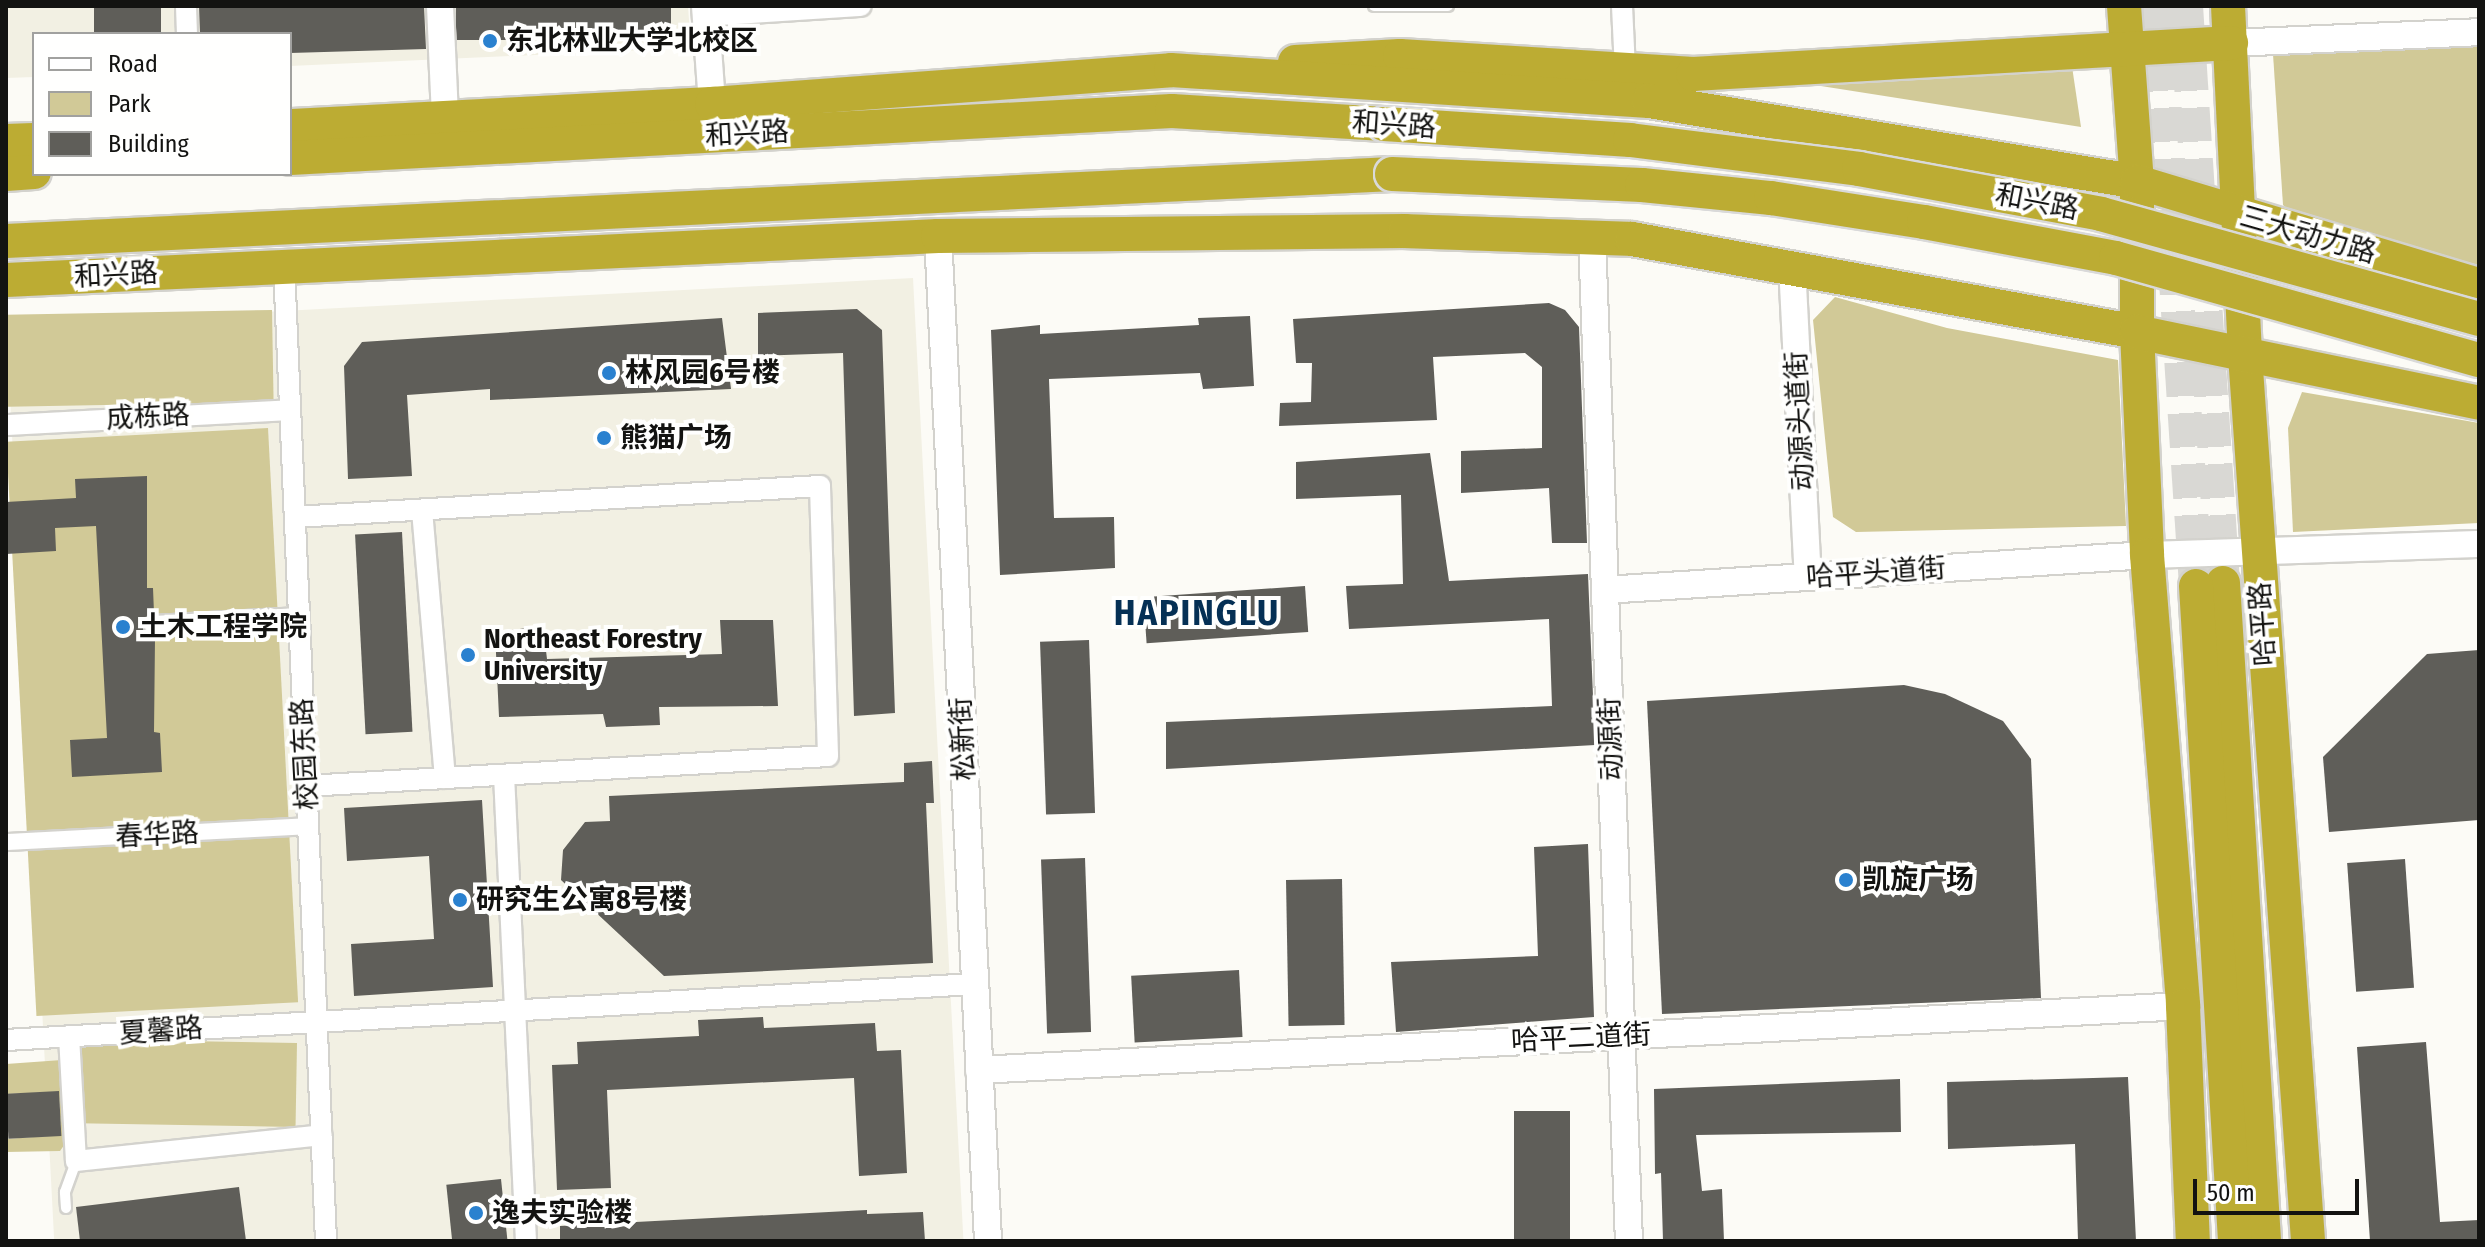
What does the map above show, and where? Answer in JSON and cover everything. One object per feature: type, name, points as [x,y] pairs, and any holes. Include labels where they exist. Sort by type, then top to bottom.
[{"type":"highway","points":[[2124,6],[2137,182],[2137,332],[2147,555],[2183,1006],[2193,1241]]},
{"type":"highway","name":"哈平路","points":[[2228,6],[2245,355],[2308,1241]]},
{"type":"highway","name":"和兴路","points":[[292,126],[712,104],[1400,56],[1693,74],[2231,43]]},
{"type":"highway","name":"和兴路","points":[[1171,70],[1649,101],[2137,182]]},
{"type":"highway","points":[[935,88],[1172,111]]},
{"type":"highway","name":"和兴路","points":[[292,158],[1172,111],[1630,140],[1859,169],[2101,214],[2479,319]]},
{"type":"highway","points":[[6,141],[32,140]]},
{"type":"highway","points":[[6,174],[32,172]]},
{"type":"highway","points":[[6,241],[1290,177],[1392,174],[1642,185],[1771,198],[2116,258],[2479,360]]},
{"type":"highway","points":[[904,238],[1290,177]]},
{"type":"highway","name":"三大动力路","points":[[2137,182],[2479,285]]},
{"type":"highway","name":"和兴路","points":[[6,280],[938,236],[1405,231],[1632,239],[1792,265],[2137,332]]},
{"type":"highway","points":[[2137,332],[2479,403]]},
{"type":"highway","points":[[2209,585],[2242,1239]]},
{"type":"highway","points":[[2281,1241],[2298,1079]]},
{"type":"street","points":[[186,6],[187,32]]},
{"type":"street","points":[[440,6],[445,116]]},
{"type":"street","points":[[712,104],[706,11],[861,6]]},
{"type":"street","points":[[1622,6],[1625,70]]},
{"type":"street","points":[[2231,43],[2479,32]]},
{"type":"street","name":"松新街","points":[[938,236],[988,1241]]},
{"type":"street","name":"动源街","points":[[1592,238],[1629,1241]]},
{"type":"street","name":"动源头道街","points":[[1792,265],[1808,577]]},
{"type":"street","name":"校园东路","points":[[284,267],[326,1241]]},
{"type":"street","name":"成栋路","points":[[6,425],[290,410]]},
{"type":"street","points":[[295,517],[820,486],[828,756],[306,786]]},
{"type":"street","points":[[422,510],[445,778]]},
{"type":"street","name":"哈平头道街","points":[[1605,590],[2147,555],[2479,544]]},
{"type":"street","points":[[155,626],[299,618]]},
{"type":"street","points":[[504,775],[526,1241]]},
{"type":"street","name":"春华路","points":[[6,842],[308,826]]},
{"type":"street","name":"夏馨路","points":[[6,1040],[975,984]]},
{"type":"street","name":"哈平二道街","points":[[979,1070],[2183,1006]]},
{"type":"street","points":[[69,1036],[76,1161],[322,1135]]},
{"type":"lane","points":[[1374,6],[1448,6]]},
{"type":"lane","points":[[66,1208],[65,1192],[76,1161]]},
{"type":"shaded area","name":"东北林业大学北校区","points":[[6,6],[688,6],[691,48],[292,66],[292,32],[32,32],[32,77],[6,78]]},
{"type":"shaded area","name":"Northeast Forestry University","points":[[913,278],[963,1241],[54,1241],[6,326]]},
{"type":"green space","points":[[2479,46],[2479,265],[2305,225],[2283,205],[2273,54]]},
{"type":"green space","points":[[2070,53],[2081,127],[1739,73]]},
{"type":"green space","points":[[1835,297],[1947,328],[2118,360],[2126,526],[1856,532],[1833,517],[1813,320]]},
{"type":"green space","points":[[272,310],[274,402],[8,407],[6,315]]},
{"type":"green space","points":[[2302,392],[2479,423],[2479,523],[2293,532],[2288,428]]},
{"type":"green space","points":[[268,428],[298,1002],[36,1016],[6,442]]},
{"type":"green space","points":[[80,1039],[297,1043],[296,1127],[79,1123]]},
{"type":"green space","points":[[62,1060],[67,1141],[60,1151],[6,1152],[6,1139],[61,1135],[59,1092],[6,1094],[6,1064]]},
{"type":"building","points":[[94,6],[161,6],[161,32],[94,32]]},
{"type":"building","points":[[199,6],[424,6],[426,49],[292,53],[292,32],[200,32]]},
{"type":"building","points":[[456,6],[671,6],[671,40],[456,40]]},
{"type":"building","points":[[1549,303],[1565,310],[1579,327],[1587,543],[1552,543],[1549,488],[1461,493],[1461,451],[1542,448],[1542,367],[1525,353],[1433,357],[1437,420],[1279,426],[1280,403],[1311,402],[1312,363],[1296,363],[1293,319]]},
{"type":"building","points":[[857,309],[882,330],[895,713],[854,716],[843,353],[758,356],[758,313]]},
{"type":"building","points":[[1250,316],[1254,386],[1203,389],[1200,373],[1049,379],[1054,518],[1114,517],[1115,568],[1000,575],[991,330],[1040,325],[1040,334],[1199,325],[1198,318]]},
{"type":"building","points":[[722,318],[731,389],[490,400],[490,389],[407,395],[412,476],[348,479],[344,366],[362,342]]},
{"type":"building","points":[[1430,453],[1449,581],[1588,574],[1595,745],[1166,769],[1166,722],[1552,706],[1549,619],[1349,629],[1346,586],[1403,584],[1401,495],[1296,499],[1296,462]]},
{"type":"building","points":[[147,476],[147,588],[153,588],[154,613],[142,626],[155,639],[154,732],[160,733],[162,772],[72,777],[70,740],[107,738],[96,526],[55,528],[56,551],[6,554],[6,502],[76,498],[75,479]]},
{"type":"building","points":[[402,532],[412,732],[366,734],[355,534]]},
{"type":"building","points":[[1305,586],[1308,632],[1147,643],[1143,597]]},
{"type":"building","points":[[720,620],[773,620],[778,706],[659,707],[660,725],[606,727],[603,714],[499,717],[495,632],[543,626],[547,659],[722,654]]},
{"type":"building","points":[[1089,640],[1095,813],[1046,815],[1040,642]]},
{"type":"building","points":[[2479,650],[2479,820],[2329,832],[2323,757],[2427,654]]},
{"type":"building","name":"凯旋广场","points":[[1904,685],[1945,694],[2003,721],[2031,759],[2041,998],[1662,1014],[1647,701]]},
{"type":"building","points":[[932,761],[934,803],[926,803],[933,963],[664,976],[561,880],[563,850],[585,822],[610,821],[609,796],[904,782],[904,763]]},
{"type":"building","name":"研究生公寓8号楼","points":[[482,800],[493,987],[354,996],[351,944],[434,939],[429,856],[347,861],[344,808]]},
{"type":"building","points":[[1588,844],[1594,1017],[1396,1032],[1391,962],[1538,956],[1534,847]]},
{"type":"building","points":[[1085,858],[1091,1032],[1047,1033],[1041,860]]},
{"type":"building","points":[[2405,859],[2414,988],[2356,992],[2347,863]]},
{"type":"building","points":[[1342,879],[1345,1025],[1289,1026],[1286,880]]},
{"type":"building","points":[[1239,970],[1243,1037],[1135,1043],[1131,976]]},
{"type":"building","points":[[763,1017],[764,1028],[875,1023],[877,1051],[901,1050],[907,1173],[859,1176],[854,1078],[607,1090],[611,1188],[557,1190],[552,1065],[578,1064],[577,1042],[699,1036],[698,1020]]},
{"type":"building","points":[[2426,1042],[2440,1222],[2479,1220],[2479,1241],[2370,1241],[2357,1047]]},
{"type":"building","points":[[2128,1077],[2136,1241],[2078,1241],[2075,1144],[1948,1149],[1947,1082]]},
{"type":"building","points":[[1900,1079],[1901,1132],[1696,1135],[1702,1191],[1722,1189],[1724,1241],[1663,1241],[1661,1173],[1655,1174],[1654,1089]]},
{"type":"building","points":[[59,1091],[61,1136],[8,1139],[6,1094]]},
{"type":"building","points":[[1514,1111],[1570,1111],[1570,1241],[1514,1241]]},
{"type":"building","name":"逸夫实验楼","points":[[501,1179],[507,1241],[452,1241],[446,1185]]},
{"type":"building","points":[[239,1187],[246,1241],[80,1241],[76,1207]]},
{"type":"building","points":[[867,1210],[867,1214],[923,1212],[925,1241],[560,1241],[560,1226]]},
{"type":"tunnel","points":[[2158,6],[2196,586]]},
{"type":"tunnel","points":[[2186,6],[2223,583]]},
{"type":"place","name":"东北林业大学北校区","points":[[490,41]]},
{"type":"place","name":"林风园6号楼","points":[[609,373]]},
{"type":"place","name":"熊猫广场","points":[[604,438]]},
{"type":"place","name":"土木工程学院","points":[[123,627]]},
{"type":"place","name":"Northeast Forestry University","points":[[468,655]]},
{"type":"place","name":"凯旋广场","points":[[1846,880]]},
{"type":"place","name":"研究生公寓8号楼","points":[[460,900]]},
{"type":"place","name":"逸夫实验楼","points":[[476,1213]]},
{"type":"district","name":"HAPINGLU","points":[[1197,614]]}]
